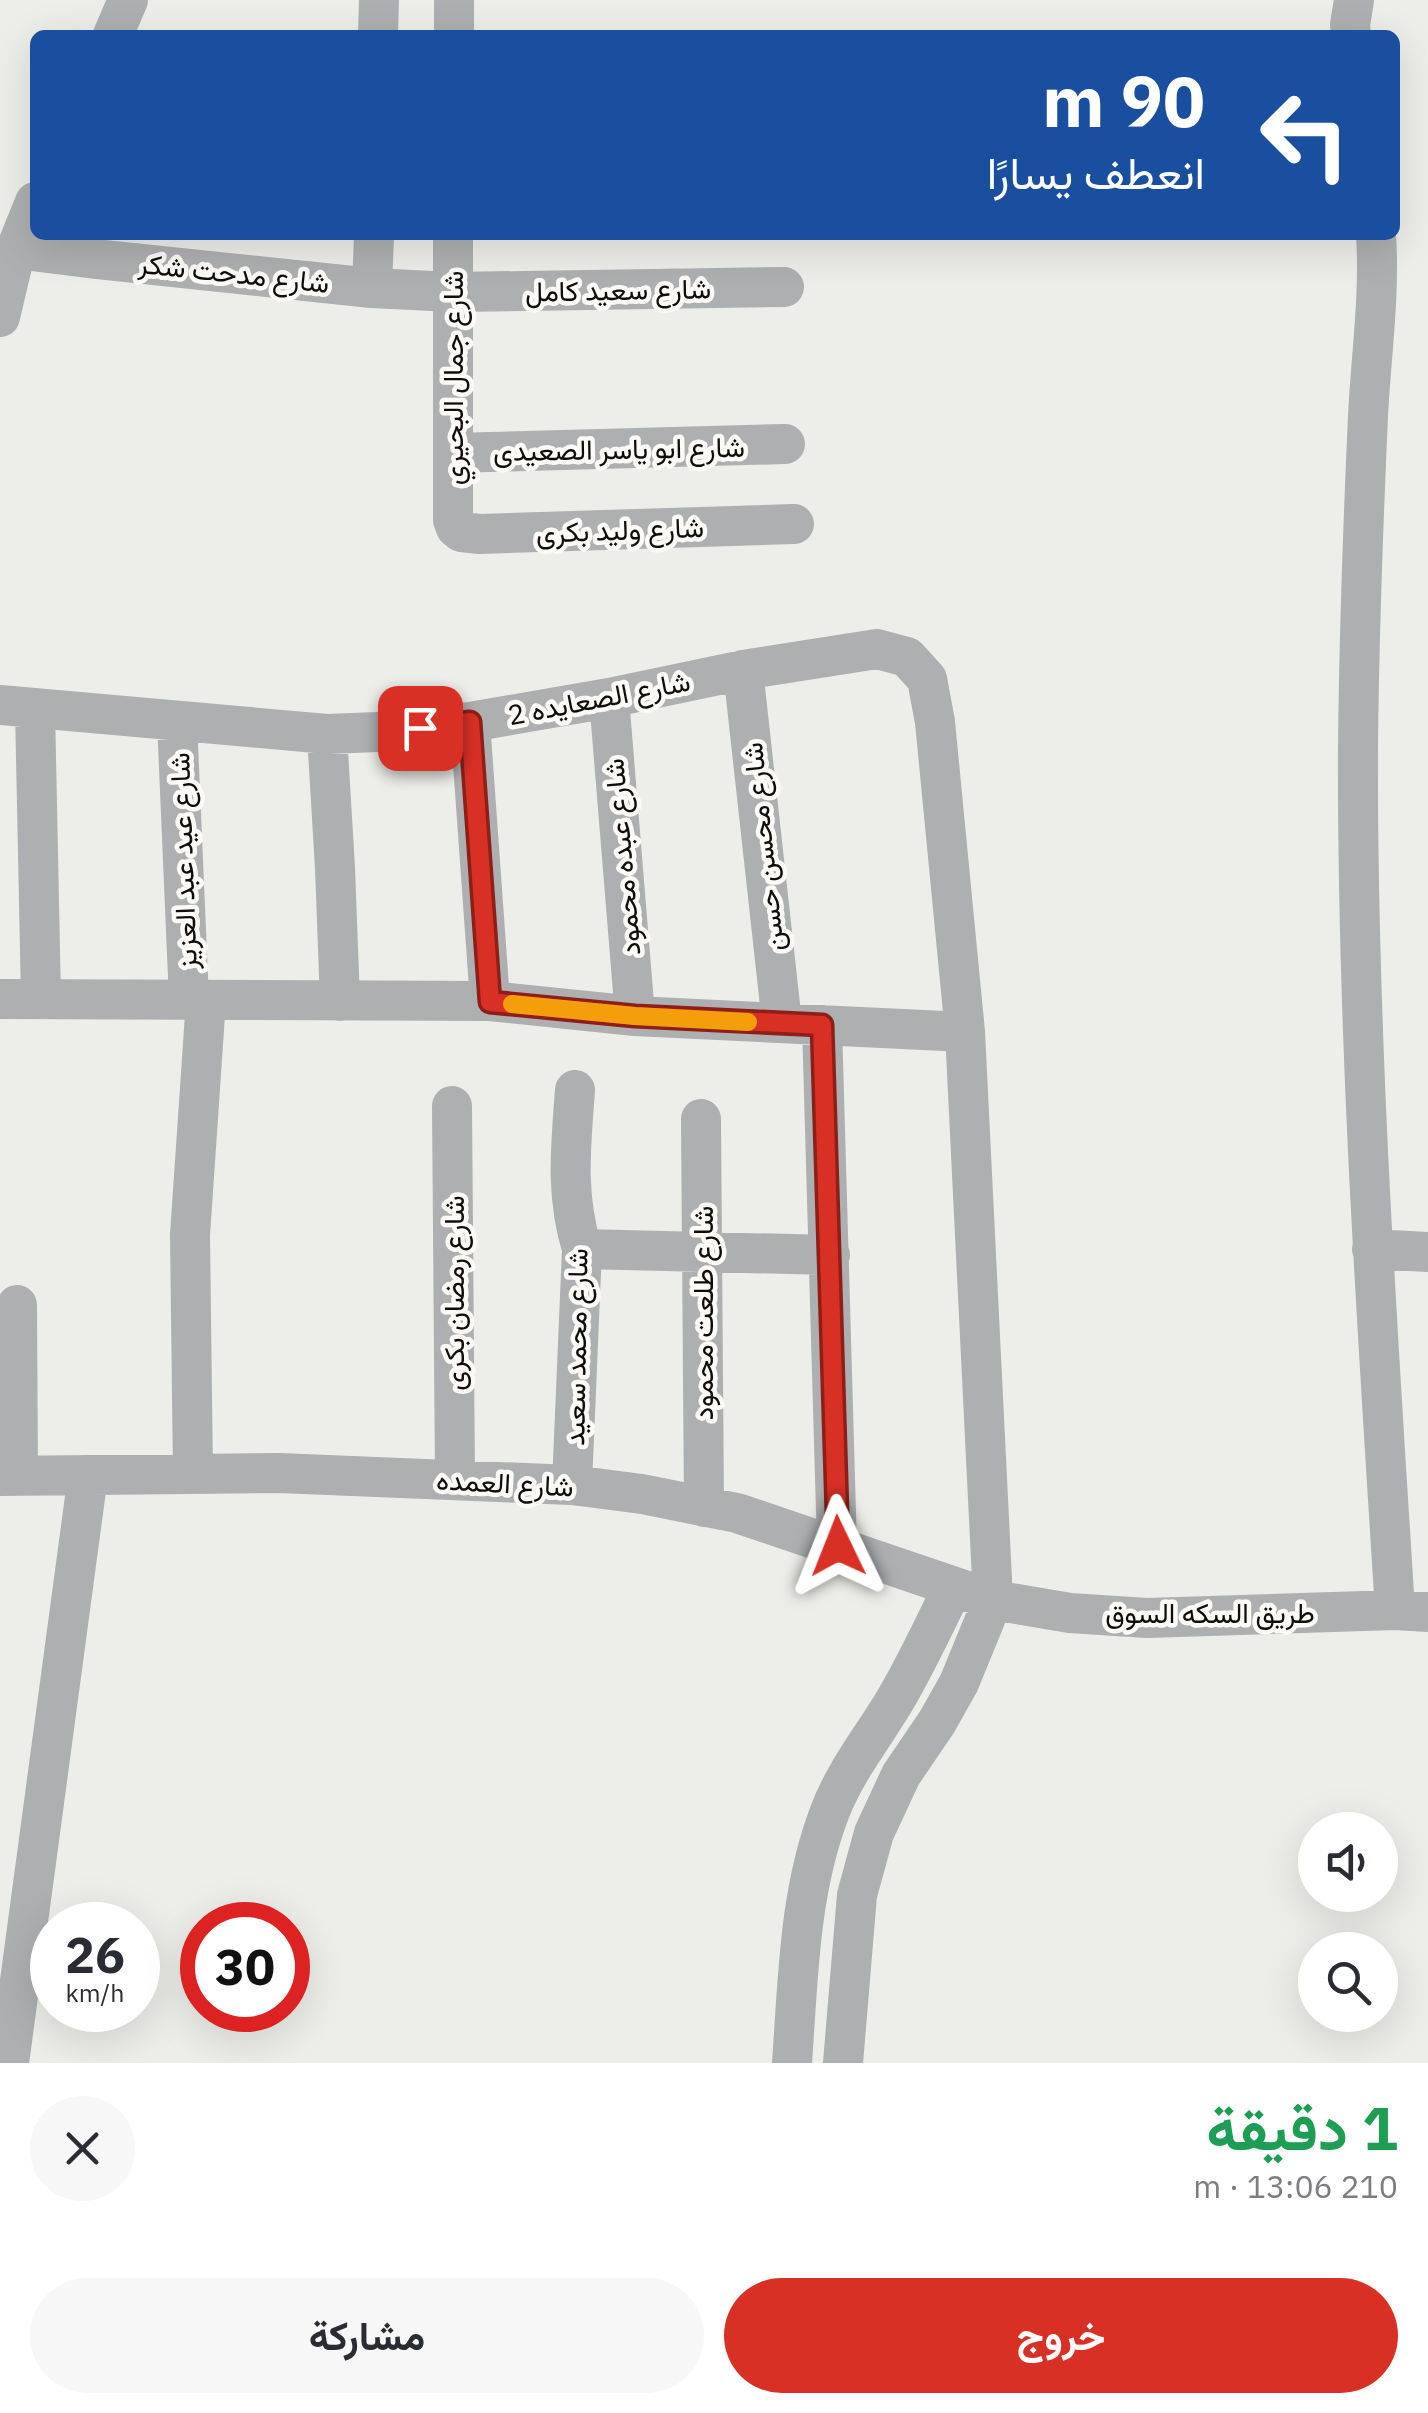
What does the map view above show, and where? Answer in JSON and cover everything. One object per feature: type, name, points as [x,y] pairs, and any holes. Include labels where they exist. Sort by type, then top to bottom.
[{"type":"street","points":[[115,30],[128,0]]},
{"type":"street","points":[[378,30],[379,0]]},
{"type":"street","points":[[454,0],[454,30]]},
{"type":"street","points":[[1350,30],[1354,0]]},
{"type":"street","points":[[0,317],[16,249],[30,214]]},
{"type":"street","points":[[372,288],[374,240]]},
{"type":"street","name":"شارع جمال البحيري","points":[[453,240],[454,520]]},
{"type":"street","points":[[1376,240],[1360,608],[1358,852],[1372,1249],[1411,1611]]},
{"type":"street","name":"شارع مدحت شكر","points":[[16,249],[372,288],[452,292]]},
{"type":"street","name":"شارع سعيد كامل","points":[[452,292],[784,287]]},
{"type":"street","name":"شارع ابو ياسر الصعيدى","points":[[453,453],[785,444]]},
{"type":"street","name":"شارع وليد بكرى","points":[[454,520],[462,532],[480,534],[794,524]]},
{"type":"street","name":"شارع الصعايده 2","points":[[17,707],[326,734],[378,732],[470,722],[610,698],[838,653],[876,649],[907,657],[927,679],[935,722],[965,1032],[993,1600]]},
{"type":"street","name":"شارع محسن حسن","points":[[744,670],[782,1024]]},
{"type":"street","name":"شارع عبده محمود","points":[[610,698],[635,1016]]},
{"type":"street","points":[[17,707],[42,999]]},
{"type":"street","name":"شارع عيد عبد العزيز","points":[[177,721],[197,1000],[190,1235],[194,1474]]},
{"type":"street","points":[[470,722],[490,1002]]},
{"type":"street","points":[[326,734],[340,1001]]},
{"type":"street","points":[[0,999],[490,1002],[635,1016],[965,1032]]},
{"type":"street","points":[[822,1025],[838,1546]]},
{"type":"street","name":"شارع محمد سعيد","points":[[572,1485],[582,1249],[570,1195],[575,1090]]},
{"type":"street","name":"شارع رمضان بكرى","points":[[452,1106],[455,1480]]},
{"type":"street","name":"شارع طلعت محمود","points":[[701,1119],[704,1506]]},
{"type":"street","points":[[582,1249],[830,1255]]},
{"type":"street","points":[[1372,1249],[1428,1252]]},
{"type":"street","points":[[9,1476],[16,1305]]},
{"type":"street","name":"شارع العمده","points":[[9,1476],[280,1473],[572,1485],[737,1513],[993,1600]]},
{"type":"street","points":[[9,2063],[88,1475]]},
{"type":"street","points":[[792,2063],[804,1921],[829,1814],[855,1759],[912,1669],[953,1586]]},
{"type":"street","points":[[843,2063],[857,1895],[874,1834],[900,1775],[959,1683],[993,1600]]},
{"type":"street","name":"طريق السكه السوق","points":[[993,1600],[1070,1613],[1147,1618],[1411,1611]]},
{"type":"slow traffic","points":[[512,1004],[748,1022]]},
{"type":"route","points":[[420,728],[470,722],[490,1002],[635,1016],[822,1025],[838,1546]]}]
